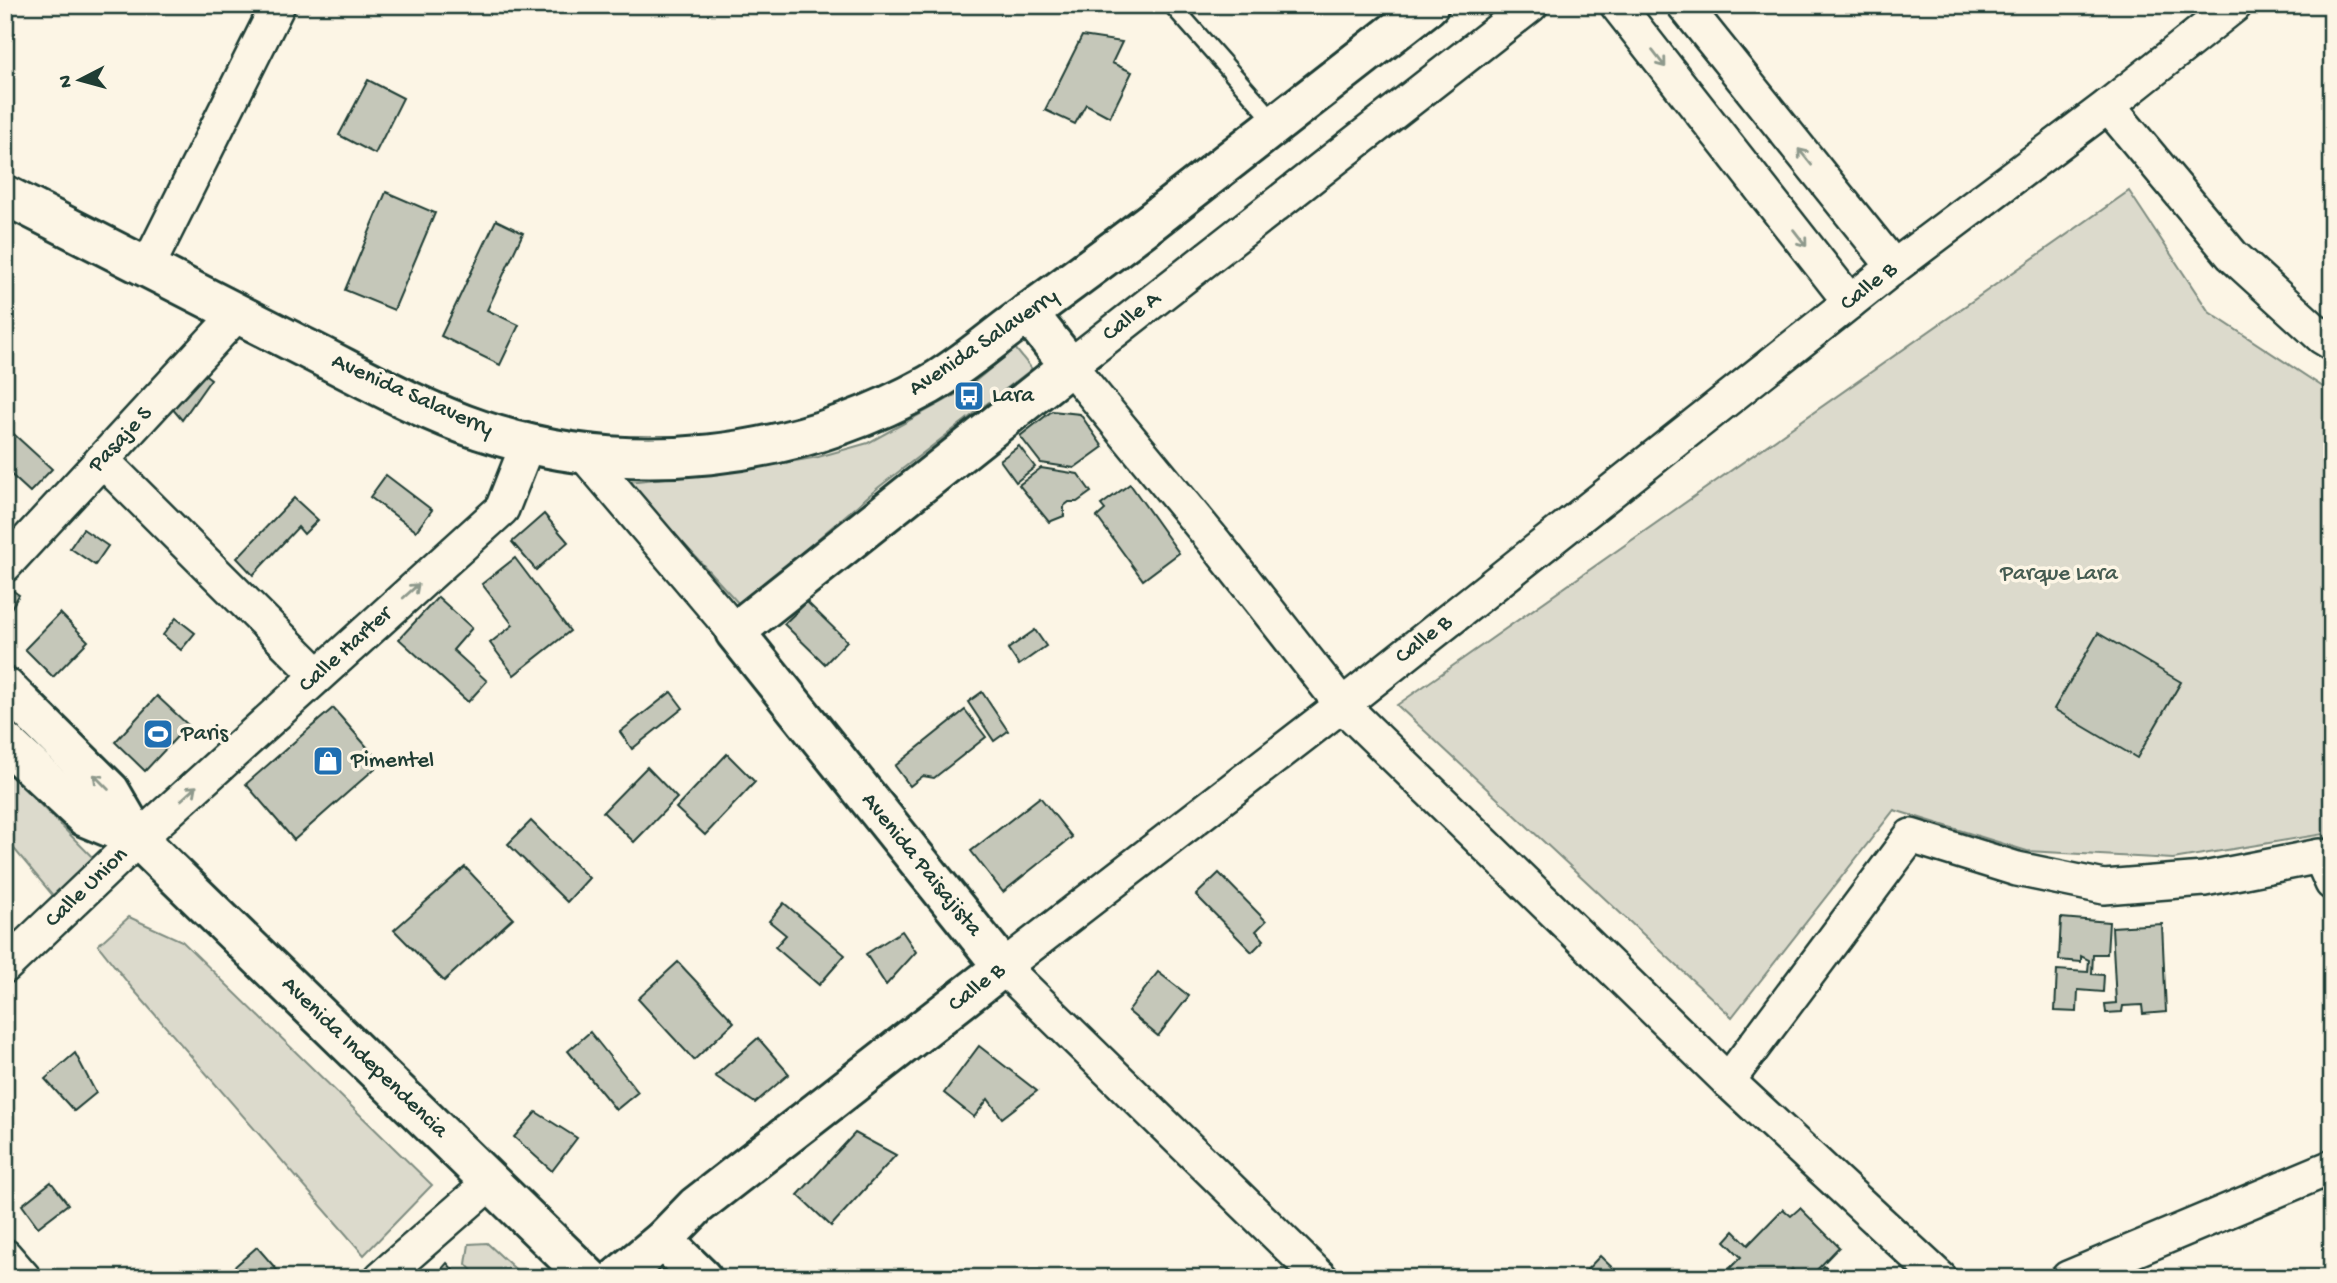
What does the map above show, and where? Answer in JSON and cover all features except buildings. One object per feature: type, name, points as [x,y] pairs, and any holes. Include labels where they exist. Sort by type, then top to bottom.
[{"type":"main road","name":"Avenida Salaverry","points":[[5,195],[407,400],[479,429],[528,443],[583,453],[647,458],[711,455],[776,444],[842,426],[934,382],[1081,276],[1429,5]]},
{"type":"main road","points":[[1028,313],[1070,366]]},
{"type":"main road","name":"Calle A","points":[[735,632],[1070,366]]},
{"type":"main road","name":"Avenida Paisajista","points":[[735,632],[1003,967]]},
{"type":"main road","name":"Avenida Independencia","points":[[5,687],[110,791],[138,839],[589,1278]]},
{"type":"main road","name":"Avenida Independencia","points":[[5,742],[85,817],[138,839]]},
{"type":"main road","name":"Calle B","points":[[617,1278],[663,1240],[696,1206],[1003,967]]},
{"type":"main road","points":[[663,1240],[702,1278]]},
{"type":"street","points":[[147,268],[278,5]]},
{"type":"street","name":"Calle A","points":[[1070,366],[1531,5]]},
{"type":"street","points":[[1617,5],[1850,302]]},
{"type":"street","points":[[1684,5],[1894,267]]},
{"type":"street","name":"Calle B","points":[[1003,967],[1342,705],[1894,267],[2108,106],[2235,5]]},
{"type":"street","points":[[2108,106],[2232,255],[2322,337],[2332,342]]},
{"type":"street","name":"Pasaje S","points":[[5,565],[237,314]]},
{"type":"street","points":[[1070,366],[1212,539],[1342,705],[1728,1081],[1940,1278]]},
{"type":"street","name":"Calle Harter","points":[[138,839],[502,509],[528,443]]},
{"type":"street","name":"Avenida Paisajista","points":[[583,453],[735,632]]},
{"type":"street","points":[[102,460],[318,675]]},
{"type":"street","points":[[1728,1081],[1911,836],[2017,869],[2104,887],[2204,879],[2320,856],[2332,883]]},
{"type":"street","name":"Calle Union","points":[[5,966],[138,839]]},
{"type":"street","name":"Avenida Paisajista","points":[[1003,967],[1321,1278]]},
{"type":"street","points":[[2068,1278],[2332,1167]]},
{"type":"street","points":[[381,1278],[491,1182]]},
{"type":"street","points":[[5,1256],[24,1278]]},
{"type":"lane","points":[[1172,5],[1276,124]]},
{"type":"green space","name":"Parque Lara","points":[[2129,191],[2209,312],[2332,393],[2332,851],[2323,834],[2173,859],[2027,851],[1894,810],[1732,1017],[1397,705]]},
{"type":"green space","points":[[1015,348],[1032,369],[879,487],[740,605],[627,482],[744,470],[818,457],[868,443],[966,389]]},
{"type":"green space","points":[[5,769],[112,877],[70,916],[5,838]]},
{"type":"green space","points":[[129,917],[182,941],[432,1185],[364,1255],[132,988],[98,945]]},
{"type":"green space","points":[[487,1243],[525,1278],[478,1278],[466,1264],[469,1244]]},
{"type":"place","name":"Lara","points":[[969,396]]},
{"type":"place","name":"Paris","points":[[158,734]]},
{"type":"place","name":"Pimentel","points":[[328,761]]}]
